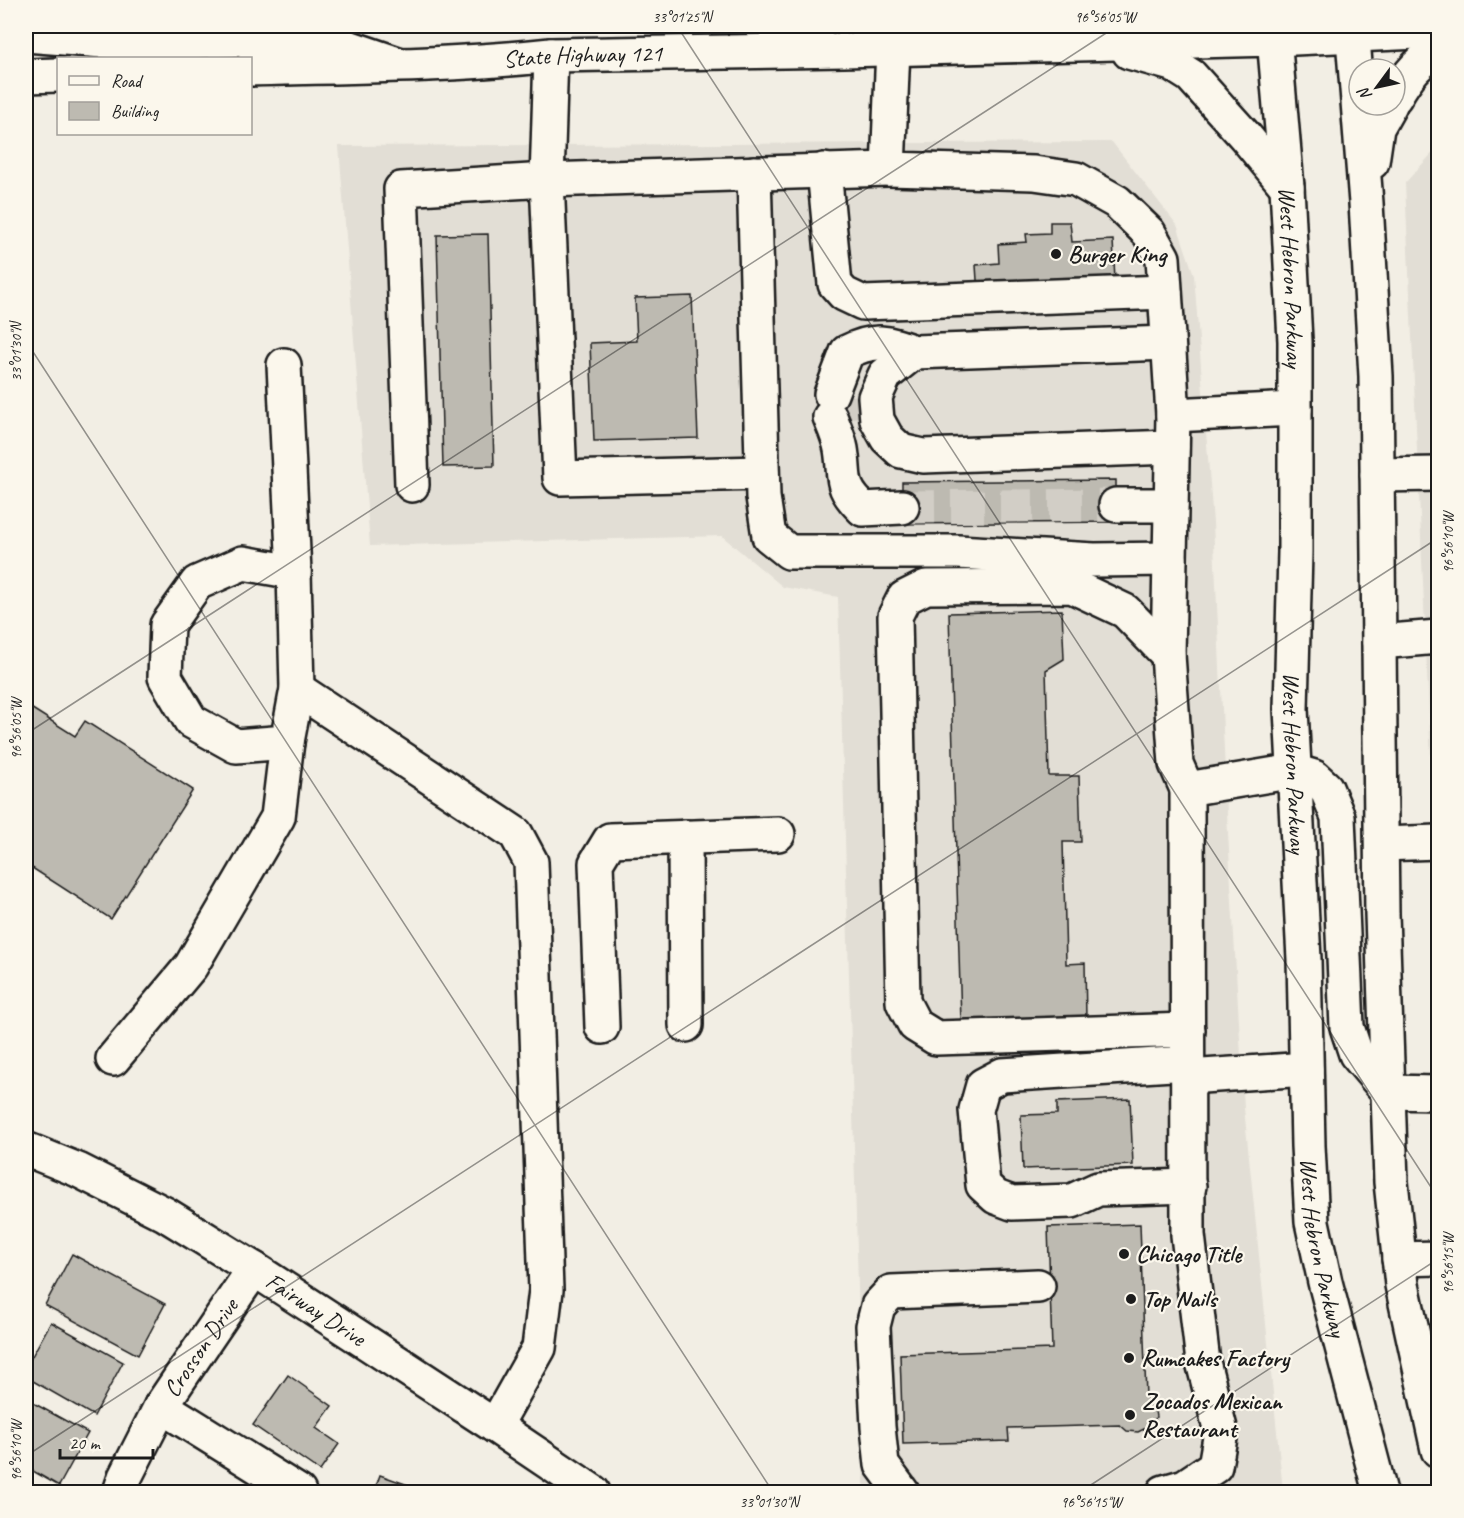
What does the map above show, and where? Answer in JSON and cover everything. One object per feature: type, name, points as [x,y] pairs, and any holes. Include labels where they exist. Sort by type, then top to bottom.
[{"type":"main road","points":[[1352,31],[1366,203],[1376,376],[1383,914],[1391,1182],[1402,1285],[1438,1450]]},
{"type":"main road","name":"State Highway 121","points":[[252,69],[398,64],[550,55],[892,48],[1110,34],[1438,31]]},
{"type":"main road","name":"West Hebron Parkway","points":[[1274,32],[1287,187],[1295,341],[1295,552],[1291,708],[1304,958],[1312,1222],[1325,1282],[1380,1492]]},
{"type":"main road","points":[[1110,34],[1133,54],[1172,64],[1191,76],[1287,187]]},
{"type":"main road","points":[[26,35],[141,44],[316,36],[398,64]]},
{"type":"main road","points":[[888,169],[892,48]]},
{"type":"main road","points":[[1407,79],[1428,55],[1438,51]]},
{"type":"main road","points":[[550,55],[547,180],[560,478],[762,473]]},
{"type":"main road","points":[[26,76],[57,75]]},
{"type":"main road","points":[[1366,203],[1377,128],[1383,117]]},
{"type":"main road","points":[[412,485],[401,189],[547,180],[888,169],[1034,173],[1076,179],[1117,202],[1149,233],[1163,258],[1173,431],[1168,655],[1176,764],[1187,789],[1188,1235],[1203,1362],[1221,1432],[1215,1466],[1185,1486],[1164,1492]]},
{"type":"main road","points":[[824,171],[835,284],[844,294],[863,303],[1165,292]]},
{"type":"main road","points":[[754,173],[762,473],[769,536],[789,552],[958,552],[1094,560],[1170,559]]},
{"type":"main road","points":[[902,507],[863,509],[851,497],[843,481],[840,408],[847,352],[862,345],[888,343],[914,352],[1168,343]]},
{"type":"main road","points":[[914,352],[885,375],[874,397],[877,420],[887,438],[901,451],[923,456],[1173,431],[1295,409]]},
{"type":"main road","points":[[113,1059],[191,966],[278,818],[287,742],[297,689],[284,365]]},
{"type":"main road","points":[[1377,476],[1438,474]]},
{"type":"main road","points":[[1116,505],[1171,505]]},
{"type":"main road","points":[[287,742],[236,746],[191,721],[165,676],[167,625],[197,583],[243,563],[294,572]]},
{"type":"main road","points":[[1168,655],[1125,611],[1072,586],[926,587],[904,598],[895,616],[903,1002],[915,1025],[936,1038],[1188,1030]]},
{"type":"main road","points":[[1379,642],[1438,637]]},
{"type":"main road","points":[[297,689],[516,834],[531,862],[546,1290],[539,1348],[495,1426]]},
{"type":"main road","points":[[1187,789],[1294,771],[1314,777],[1326,788],[1338,817],[1347,1027],[1356,1054],[1388,1092],[1438,1093]]},
{"type":"main road","points":[[602,1027],[596,863],[610,840],[778,834]]},
{"type":"main road","points":[[685,837],[686,1025]]},
{"type":"main road","points":[[1382,844],[1438,842]]},
{"type":"main road","points":[[1188,1186],[1098,1189],[1072,1201],[1012,1203],[996,1197],[983,1185],[976,1110],[983,1085],[1002,1075],[1306,1069]]},
{"type":"main road","name":"Fairway Drive","points":[[26,1149],[78,1170],[165,1214],[254,1269],[593,1492]]},
{"type":"main road","points":[[1399,1258],[1438,1258]]},
{"type":"main road","name":"Crosson Drive","points":[[120,1492],[125,1477],[161,1406],[254,1269]]},
{"type":"main road","points":[[903,1492],[882,1465],[873,1326],[878,1306],[891,1292],[1038,1286]]},
{"type":"main road","points":[[161,1406],[299,1492]]},
{"type":"shaded area","points":[[1112,142],[1177,225],[1194,275],[1213,523],[1244,1108],[1283,1491],[864,1492],[838,597],[783,587],[722,536],[370,546],[339,146]]},
{"type":"shaded area","points":[[1438,147],[1438,915],[1405,183]]},
{"type":"building","name":"Burger King","points":[[1050,222],[1070,222],[1072,242],[1113,240],[1115,281],[978,295],[976,265],[999,263],[998,244],[1027,242],[1026,234],[1050,233]]},
{"type":"building","points":[[488,234],[494,466],[443,467],[437,235]]},
{"type":"building","points":[[692,296],[698,438],[594,441],[590,343],[637,341],[635,298]]},
{"type":"building","points":[[1116,480],[1116,522],[902,524],[902,482]]},
{"type":"building","points":[[1062,610],[1064,659],[1046,670],[1049,776],[1079,776],[1081,842],[1063,842],[1066,964],[1085,963],[1086,1019],[961,1022],[949,613]]},
{"type":"building","points":[[26,705],[75,736],[85,721],[193,790],[111,919],[26,864]]},
{"type":"building","points":[[1130,1099],[1133,1165],[1023,1169],[1021,1115],[1057,1114],[1057,1102]]},
{"type":"building","points":[[1140,1224],[1146,1397],[1154,1405],[1156,1417],[1150,1426],[1138,1432],[1127,1431],[1120,1425],[1008,1428],[1009,1441],[903,1444],[900,1354],[1052,1349],[1048,1227]]},
{"type":"building","points":[[72,1254],[165,1304],[138,1355],[45,1305]]},
{"type":"building","points":[[51,1322],[123,1362],[94,1416],[26,1377],[26,1367]]},
{"type":"building","points":[[288,1375],[332,1406],[316,1428],[339,1444],[320,1471],[253,1425]]},
{"type":"building","points":[[26,1399],[88,1433],[59,1486],[26,1467]]},
{"type":"building","points":[[380,1475],[428,1492],[374,1492]]},
{"type":"building","points":[[26,1486],[53,1491],[26,1492]]},
{"type":"tunnel","points":[[849,396],[850,418]]},
{"type":"tunnel","points":[[902,507],[1116,505]]},
{"type":"place","name":"Burger King","points":[[1056,254]]},
{"type":"place","name":"Chicago Title","points":[[1124,1254]]},
{"type":"place","name":"Top Nails","points":[[1131,1299]]},
{"type":"place","name":"Rumcakes Factory","points":[[1129,1358]]},
{"type":"place","name":"Zocados Mexican Restaurant","points":[[1130,1415]]}]
